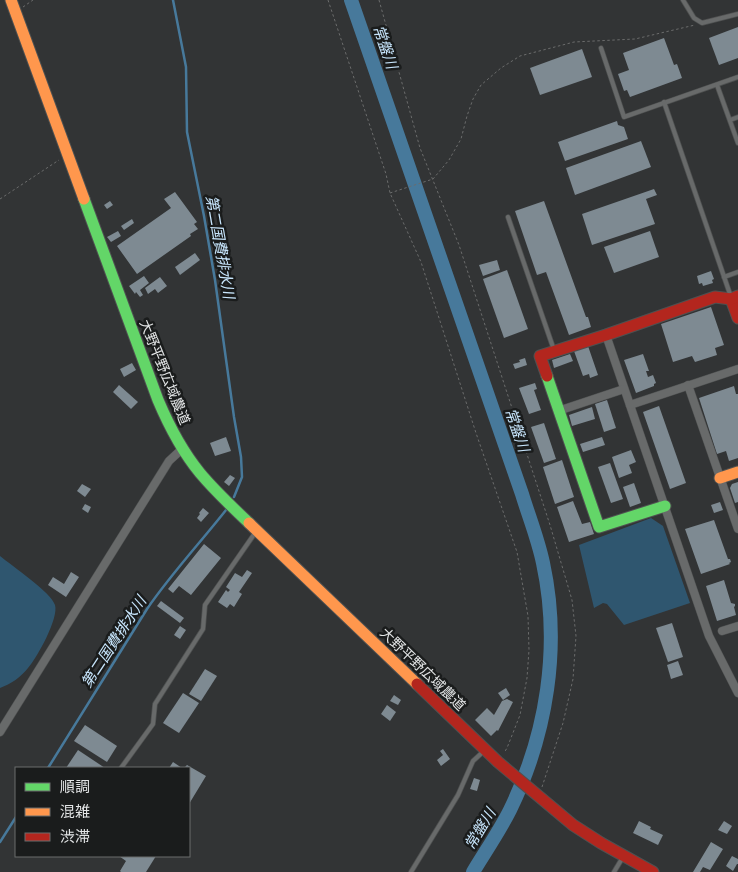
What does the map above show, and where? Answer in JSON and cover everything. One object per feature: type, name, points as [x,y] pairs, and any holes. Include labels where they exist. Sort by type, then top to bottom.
[{"type":"street","name":"大野平野広域農道","points":[[11,0],[158,400],[182,450],[200,474],[257,530],[485,750],[536,795]]},
{"type":"street","points":[[665,506],[599,527],[540,356],[714,297],[735,298],[738,318]]},
{"type":"street","points":[[606,335],[709,636],[738,693]]},
{"type":"street","points":[[630,405],[738,369]]},
{"type":"street","points":[[688,385],[738,529]]},
{"type":"street","points":[[558,411],[624,389]]},
{"type":"street","points":[[0,732],[169,461],[182,450]]},
{"type":"street","points":[[720,478],[738,472]]},
{"type":"street","points":[[722,631],[738,626]]},
{"type":"street","points":[[536,795],[573,824],[653,872]]},
{"type":"lane","points":[[683,0],[694,18],[702,23],[738,14]]},
{"type":"lane","points":[[601,48],[624,117],[738,77]]},
{"type":"lane","points":[[717,85],[738,143]]},
{"type":"lane","points":[[664,102],[724,277],[735,298]]},
{"type":"lane","points":[[730,120],[738,117]]},
{"type":"lane","points":[[508,217],[554,352]]},
{"type":"lane","points":[[724,277],[738,272]]},
{"type":"lane","points":[[122,767],[153,724],[155,704],[203,629],[205,605],[257,530]]},
{"type":"lane","points":[[411,872],[458,796],[472,761],[485,750]]},
{"type":"lane","points":[[614,872],[624,856]]},
{"type":"path","points":[[328,0],[386,174],[390,193],[421,262],[476,434],[517,552],[528,616],[527,678],[520,715],[500,764]]},
{"type":"path","points":[[379,0],[420,148],[460,245],[550,525],[572,600],[576,636],[572,679],[563,723],[536,795]]},
{"type":"path","points":[[390,193],[433,179],[449,160],[461,139],[473,99],[481,85],[501,68],[520,56],[574,42],[635,39],[702,23]]},
{"type":"path","points":[[0,199],[67,154]]},
{"type":"shaded area","points":[[651,518],[663,526],[690,603],[624,625],[607,604],[603,603],[594,608],[579,545]]},
{"type":"shaded area","points":[[0,556],[46,593],[55,605],[55,611],[51,628],[32,663],[19,677],[0,688]]},
{"type":"building","points":[[738,27],[738,58],[719,65],[709,38]]},
{"type":"building","points":[[664,38],[674,65],[677,64],[682,78],[630,97],[627,90],[624,91],[618,74],[629,70],[623,53]]},
{"type":"building","points":[[582,49],[592,77],[540,95],[530,68]]},
{"type":"building","points":[[617,121],[618,125],[624,127],[628,139],[565,161],[558,142]]},
{"type":"building","points":[[641,141],[651,167],[575,195],[566,168]]},
{"type":"building","points":[[654,189],[657,195],[646,199],[655,224],[592,245],[582,214]]},
{"type":"building","points":[[175,192],[197,222],[194,224],[198,229],[137,274],[117,246],[171,208],[164,199]]},
{"type":"building","points":[[110,201],[113,205],[107,209],[104,205]]},
{"type":"building","points":[[544,201],[591,327],[569,335],[546,272],[537,275],[515,211]]},
{"type":"building","points":[[132,219],[134,223],[124,230],[121,226]]},
{"type":"building","points":[[118,231],[121,236],[111,242],[107,237]]},
{"type":"building","points":[[650,231],[659,257],[614,273],[604,247]]},
{"type":"building","points":[[195,253],[200,260],[180,275],[175,267]]},
{"type":"building","points":[[497,260],[500,270],[483,276],[479,265]]},
{"type":"building","points":[[507,270],[528,329],[504,338],[483,279]]},
{"type":"building","points":[[711,271],[714,279],[712,280],[713,283],[703,286],[702,283],[699,284],[697,276]]},
{"type":"building","points":[[144,276],[149,283],[140,290],[143,295],[140,297],[129,286]]},
{"type":"building","points":[[160,277],[167,286],[158,293],[155,289],[148,294],[145,288]]},
{"type":"building","points":[[711,307],[724,345],[715,348],[717,355],[695,362],[692,356],[673,362],[661,324]]},
{"type":"building","points":[[588,346],[598,375],[590,378],[589,374],[583,376],[574,351]]},
{"type":"building","points":[[570,354],[573,361],[554,368],[552,360]]},
{"type":"building","points":[[643,354],[649,371],[646,371],[648,377],[653,375],[656,383],[654,386],[636,393],[624,360]]},
{"type":"building","points":[[525,358],[527,365],[515,369],[513,364]]},
{"type":"building","points":[[132,363],[136,370],[124,377],[120,369]]},
{"type":"building","points":[[535,383],[537,389],[534,390],[541,410],[529,414],[519,388]]},
{"type":"building","points":[[119,385],[138,402],[131,409],[113,392]]},
{"type":"building","points":[[734,386],[736,394],[738,394],[738,458],[729,461],[726,451],[717,454],[699,398]]},
{"type":"building","points":[[607,400],[616,428],[604,432],[595,404]]},
{"type":"building","points":[[659,406],[686,483],[670,489],[643,412]]},
{"type":"building","points":[[592,407],[595,419],[572,426],[569,415]]},
{"type":"building","points":[[544,423],[556,459],[544,463],[531,427]]},
{"type":"building","points":[[226,437],[231,451],[215,456],[210,443]]},
{"type":"building","points":[[602,437],[605,445],[583,452],[580,444]]},
{"type":"building","points":[[631,450],[636,462],[629,465],[632,473],[619,478],[612,457]]},
{"type":"building","points":[[562,460],[574,497],[555,504],[543,467]]},
{"type":"building","points":[[610,463],[623,499],[611,503],[598,467]]},
{"type":"building","points":[[230,475],[235,478],[229,486],[224,482]]},
{"type":"building","points":[[738,482],[738,502],[735,503],[730,488],[732,484]]},
{"type":"building","points":[[634,483],[641,503],[630,507],[623,487]]},
{"type":"building","points":[[82,484],[91,489],[85,497],[77,491]]},
{"type":"building","points":[[573,501],[582,524],[590,522],[594,534],[569,542],[557,507]]},
{"type":"building","points":[[720,502],[723,510],[714,513],[711,505]]},
{"type":"building","points":[[85,504],[91,507],[88,513],[82,509]]},
{"type":"building","points":[[203,508],[209,513],[201,522],[197,518]]},
{"type":"building","points":[[714,520],[728,559],[731,562],[701,574],[685,529]]},
{"type":"building","points":[[204,544],[221,558],[191,595],[179,586],[173,593],[168,589]]},
{"type":"building","points":[[247,570],[252,573],[239,592],[242,594],[234,607],[230,604],[227,608],[218,602],[226,590],[228,592],[230,590],[226,587],[235,573],[242,577]]},
{"type":"building","points":[[71,572],[79,577],[66,597],[48,585],[53,577],[64,584]]},
{"type":"building","points":[[724,580],[731,603],[735,604],[736,615],[717,621],[706,586]]},
{"type":"building","points":[[161,601],[184,618],[180,623],[157,606]]},
{"type":"building","points":[[672,623],[683,657],[668,662],[656,628]]},
{"type":"building","points":[[180,626],[186,630],[180,639],[174,635]]},
{"type":"building","points":[[678,661],[683,675],[671,679],[667,665]]},
{"type":"building","points":[[205,669],[217,676],[201,701],[189,694]]},
{"type":"building","points":[[434,671],[437,676],[430,681],[426,676]]},
{"type":"building","points":[[506,688],[510,695],[503,700],[498,693]]},
{"type":"building","points":[[183,693],[199,703],[179,733],[163,723]]},
{"type":"building","points":[[394,695],[401,700],[398,705],[390,701]]},
{"type":"building","points":[[507,699],[513,702],[498,731],[491,736],[475,720],[487,708],[494,715],[502,701]]},
{"type":"building","points":[[387,705],[396,712],[390,721],[381,714]]},
{"type":"building","points":[[85,725],[117,746],[107,762],[74,741]]},
{"type":"building","points":[[443,749],[450,759],[441,766],[437,760],[443,755],[440,751]]},
{"type":"building","points":[[78,750],[104,767],[67,767]]},
{"type":"building","points":[[173,762],[180,767],[170,767]]},
{"type":"building","points":[[187,765],[206,776],[190,802],[190,767],[185,767]]},
{"type":"building","points":[[474,778],[480,780],[477,791],[470,789]]},
{"type":"building","points":[[639,821],[663,835],[658,845],[633,833]]},
{"type":"building","points":[[724,821],[732,826],[727,834],[718,830]]},
{"type":"building","points":[[711,842],[723,849],[710,870],[703,867],[700,872],[693,872]]},
{"type":"building","points":[[732,856],[738,859],[738,864],[733,871],[726,866]]},
{"type":"building","points":[[120,857],[155,857],[146,872],[121,872],[126,861]]},
{"type":"waterway","name":"第二国費排水川","points":[[173,0],[186,67],[187,132],[215,280],[241,457],[242,477],[234,497]]},
{"type":"waterway","name":"常盤川","points":[[351,0],[522,494],[541,554],[548,594],[551,626],[550,658],[547,689],[533,751],[523,781],[510,810],[473,872]]},
{"type":"waterway","name":"第二国費排水川","points":[[49,767],[147,609],[226,510]]},
{"type":"waterway","name":"第二国費排水川","points":[[0,842],[15,819]]},
{"type":"traffic: fast","points":[[84,199],[158,400],[171,429],[200,473],[249,523]]},
{"type":"traffic: fast","points":[[547,376],[599,527],[665,506]]},
{"type":"traffic: slow","points":[[11,0],[84,199]]},
{"type":"traffic: slow","points":[[720,478],[738,472]]},
{"type":"traffic: slow","points":[[249,523],[417,684]]},
{"type":"traffic: jam","points":[[547,376],[540,356],[715,297],[731,299],[738,296]]},
{"type":"traffic: jam","points":[[731,299],[738,318]]},
{"type":"traffic: jam","points":[[417,684],[498,762],[573,825],[653,872]]}]
